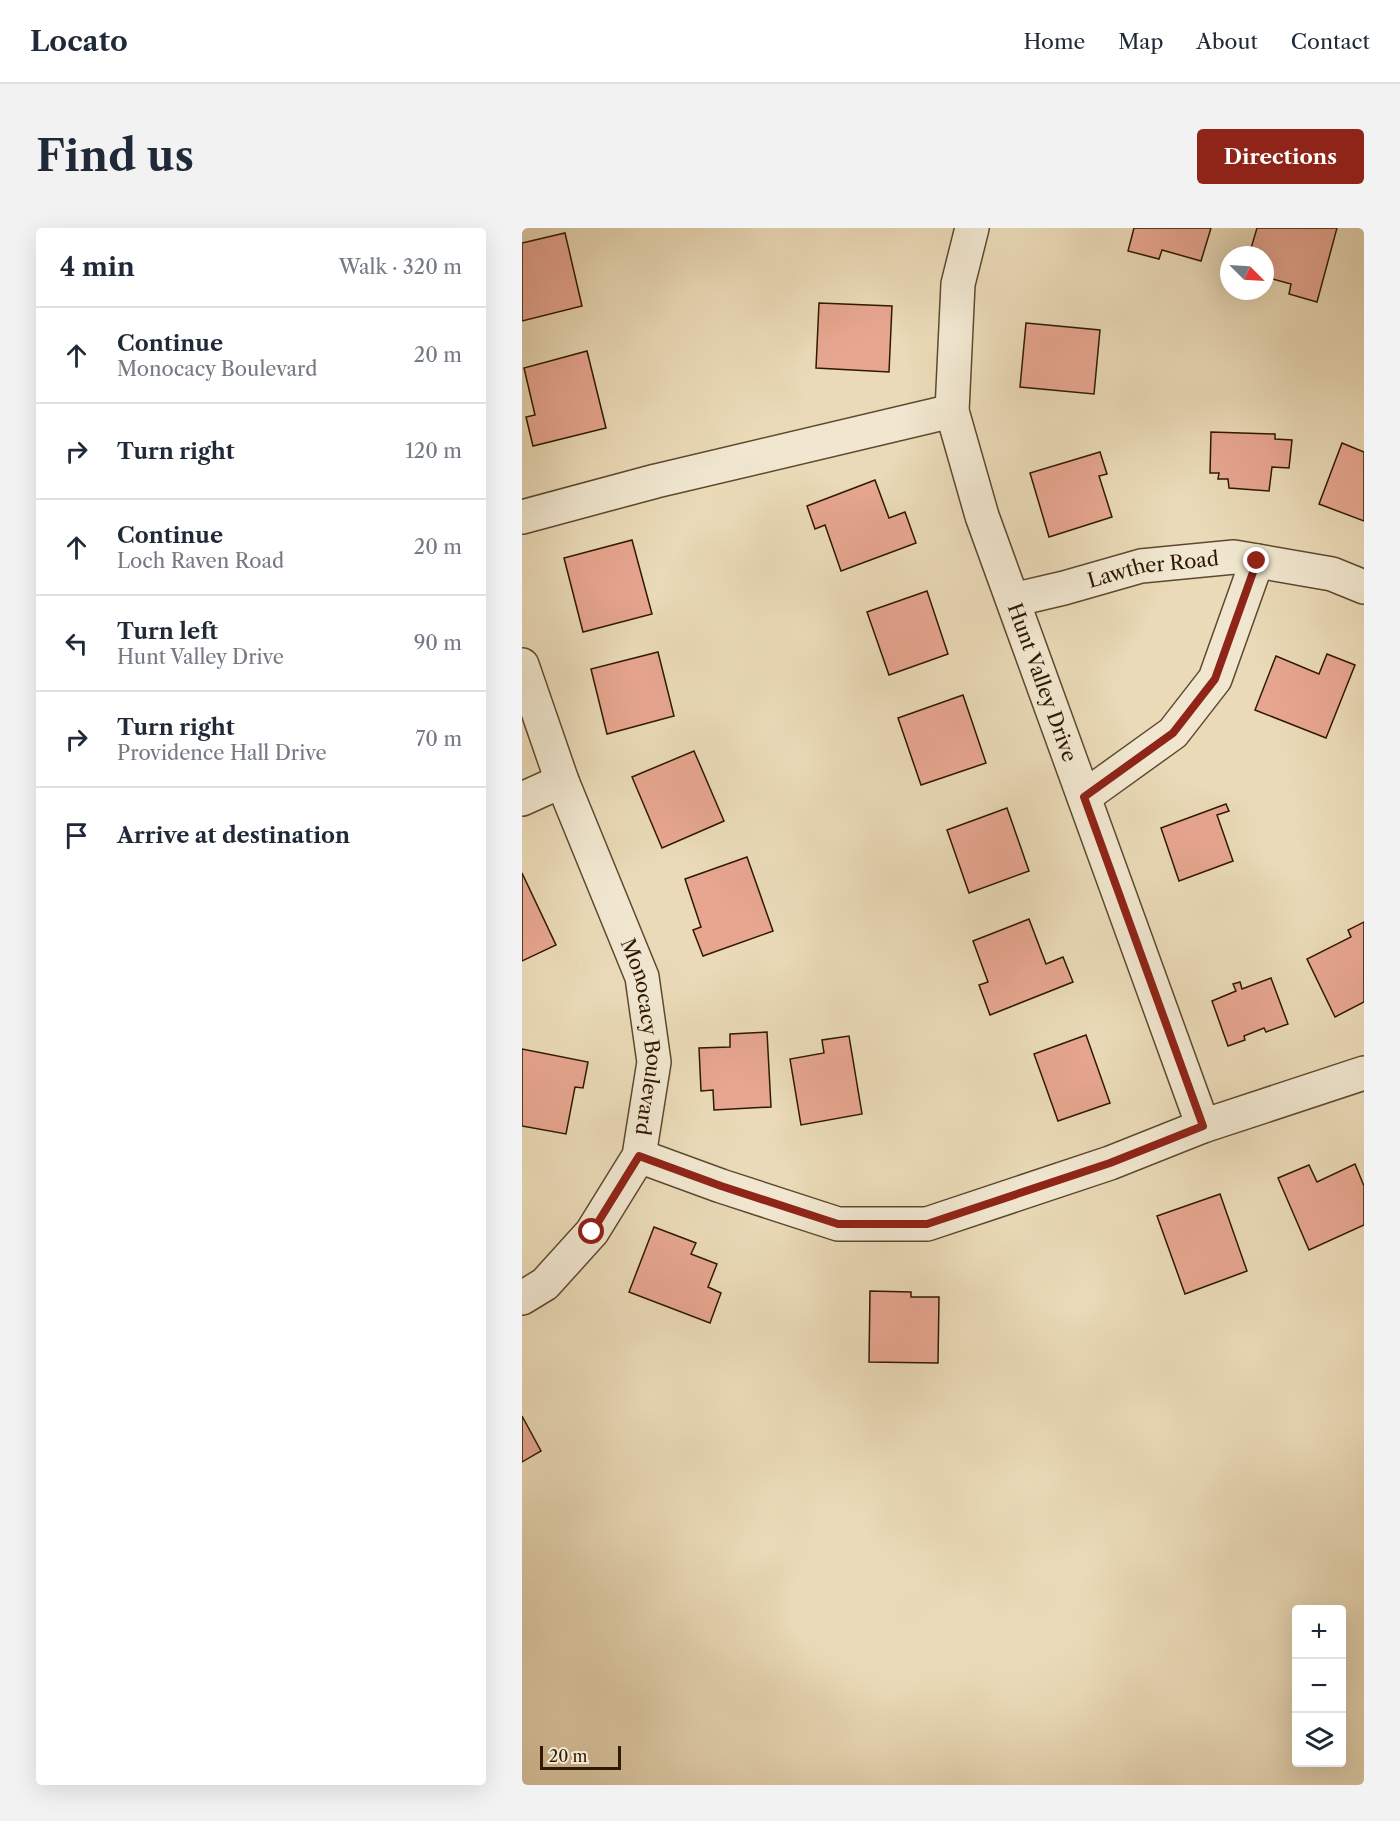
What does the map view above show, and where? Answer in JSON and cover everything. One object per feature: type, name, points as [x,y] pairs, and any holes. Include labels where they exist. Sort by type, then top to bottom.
[{"type":"street","name":"Hunt Valley Drive","points":[[972,228],[958,284],[952,411],[982,516],[1203,1126]]},
{"type":"street","points":[[522,517],[656,481],[952,411]]},
{"type":"street","name":"Lawther Road","points":[[1013,600],[1141,566],[1234,557],[1332,574],[1364,588]]},
{"type":"street","points":[[1084,797],[1173,733],[1215,679],[1257,561]]},
{"type":"street","name":"Monocacy Boulevard","points":[[522,665],[562,781],[642,976],[654,1062],[639,1156],[592,1232],[545,1284],[522,1298]]},
{"type":"street","points":[[522,799],[562,781]]},
{"type":"street","points":[[639,1156],[721,1186],[838,1224],[927,1224],[1110,1163],[1203,1126],[1364,1073]]},
{"type":"building","points":[[1134,228],[1211,228],[1201,261],[1162,250],[1159,259],[1128,251]]},
{"type":"building","points":[[1257,228],[1337,228],[1317,302],[1289,294],[1291,284],[1274,279],[1274,246],[1252,246]]},
{"type":"building","points":[[565,233],[582,306],[522,321],[522,243]]},
{"type":"building","points":[[819,303],[892,306],[889,372],[816,368]]},
{"type":"building","points":[[1026,323],[1100,330],[1094,394],[1020,387]]},
{"type":"building","points":[[587,351],[606,428],[533,446],[526,417],[535,415],[524,368]]},
{"type":"building","points":[[1211,432],[1275,434],[1275,439],[1292,440],[1289,468],[1272,467],[1269,491],[1229,488],[1228,479],[1218,479],[1219,473],[1210,473]]},
{"type":"building","points":[[1342,443],[1364,452],[1364,521],[1319,504]]},
{"type":"building","points":[[1100,452],[1107,474],[1099,476],[1112,517],[1049,537],[1030,473]]},
{"type":"building","points":[[875,480],[889,518],[905,512],[916,543],[841,571],[825,525],[815,529],[807,506]]},
{"type":"building","points":[[632,540],[652,614],[583,632],[564,558]]},
{"type":"building","points":[[927,591],[948,654],[889,675],[867,612]]},
{"type":"building","points":[[658,652],[674,716],[607,734],[591,669]]},
{"type":"building","points":[[1327,654],[1355,665],[1326,738],[1255,710],[1276,656],[1319,674]]},
{"type":"building","points":[[963,695],[986,763],[921,785],[898,718]]},
{"type":"building","points":[[694,751],[724,821],[662,848],[632,777]]},
{"type":"building","points":[[1226,804],[1229,811],[1217,815],[1233,861],[1179,881],[1161,828]]},
{"type":"building","points":[[1007,808],[1029,871],[969,893],[947,830]]},
{"type":"building","points":[[747,857],[773,931],[703,956],[693,930],[701,927],[685,879]]},
{"type":"building","points":[[522,873],[556,945],[522,961]]},
{"type":"building","points":[[1029,919],[1046,964],[1063,957],[1073,982],[990,1015],[979,985],[988,982],[973,941]]},
{"type":"building","points":[[1364,922],[1364,1002],[1335,1017],[1307,959],[1351,937],[1348,930]]},
{"type":"building","points":[[1271,978],[1288,1024],[1266,1032],[1264,1028],[1244,1036],[1245,1040],[1228,1046],[1212,1001],[1236,991],[1233,984],[1240,982],[1242,989]]},
{"type":"building","points":[[767,1032],[771,1107],[714,1110],[713,1090],[701,1091],[699,1048],[730,1047],[730,1034]]},
{"type":"building","points":[[1086,1035],[1110,1103],[1058,1121],[1034,1054]]},
{"type":"building","points":[[849,1036],[862,1114],[801,1125],[790,1059],[824,1053],[822,1040]]},
{"type":"building","points":[[522,1049],[588,1062],[583,1088],[575,1087],[566,1134],[522,1126]]},
{"type":"building","points":[[1355,1164],[1364,1186],[1364,1225],[1309,1250],[1278,1178],[1309,1165],[1317,1182]]},
{"type":"building","points":[[1220,1194],[1247,1271],[1185,1294],[1157,1216]]},
{"type":"building","points":[[654,1227],[696,1243],[691,1254],[717,1264],[708,1287],[721,1293],[710,1323],[629,1292]]},
{"type":"building","points":[[870,1291],[911,1292],[911,1297],[939,1297],[938,1363],[869,1362]]},
{"type":"building","points":[[522,1416],[541,1451],[522,1462]]},
{"type":"route","points":[[592,1232],[639,1156],[721,1186],[838,1224],[927,1224],[1110,1163],[1203,1126],[1084,797],[1173,733],[1215,679],[1257,561]]}]
